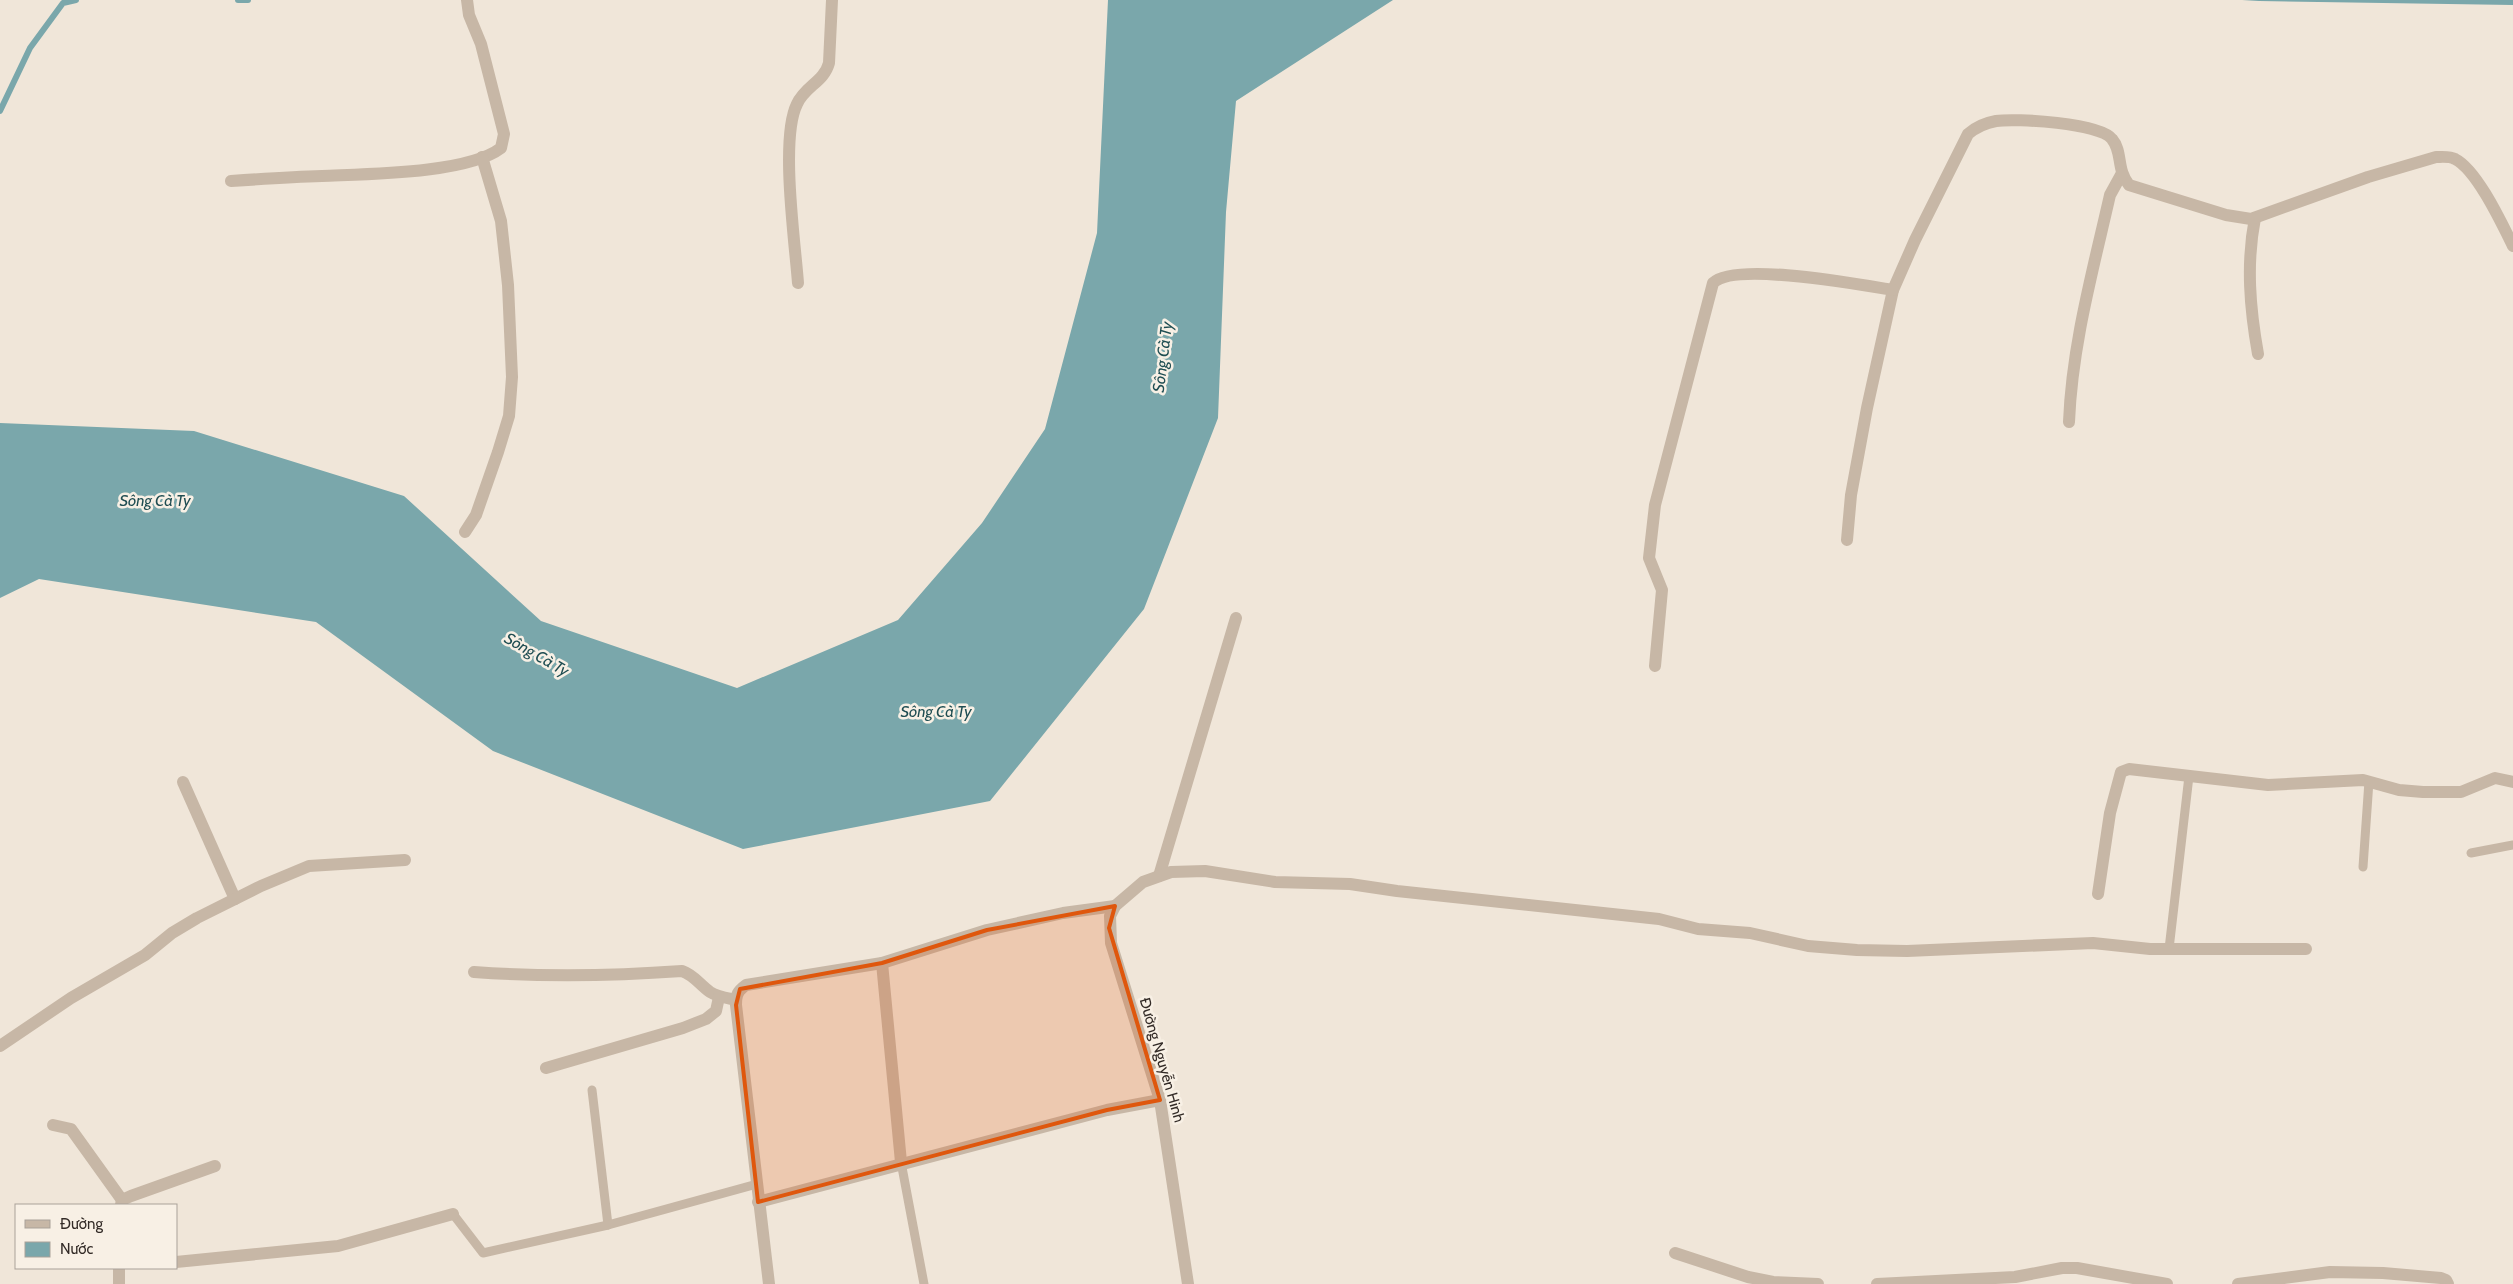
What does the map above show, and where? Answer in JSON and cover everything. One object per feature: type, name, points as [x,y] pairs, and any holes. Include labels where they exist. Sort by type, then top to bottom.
[{"type":"street","points":[[230,181],[386,174],[450,166],[482,157],[501,148],[504,134],[481,44],[469,15],[467,0]]},
{"type":"street","points":[[798,283],[792,212],[790,124],[800,98],[827,72],[830,63],[832,0]]},
{"type":"street","points":[[1847,540],[1851,495],[1868,399],[1893,290],[1915,240],[1968,134],[1974,129],[1994,121],[2005,120],[2080,125],[2096,129],[2107,134],[2116,146],[2121,175],[2129,186],[2226,215],[2255,218],[2368,177],[2436,157],[2455,159],[2478,183],[2513,246]]},
{"type":"street","points":[[465,532],[476,515],[509,416],[512,377],[508,284],[501,221],[482,157]]},
{"type":"street","points":[[2068,422],[2071,379],[2076,351],[2110,195],[2121,175]]},
{"type":"street","points":[[2255,218],[2249,263],[2253,328],[2258,354]]},
{"type":"street","points":[[1656,666],[1662,590],[1649,558],[1656,505],[1713,283],[1725,276],[1778,274],[1836,280],[1893,290]]},
{"type":"street","points":[[1159,876],[1236,618]]},
{"type":"street","points":[[2098,894],[2110,813],[2121,772],[2129,769],[2268,785],[2369,782],[2399,790],[2439,792],[2461,792],[2495,778],[2513,782]]},
{"type":"street","points":[[182,782],[235,899]]},
{"type":"street","points":[[0,1046],[70,998],[145,955],[172,933],[235,899],[309,866],[406,860]]},
{"type":"street","points":[[769,1284],[758,1202],[736,994],[746,985],[882,963],[987,930],[1063,913],[1115,906],[1144,882],[1171,872],[1205,871],[1276,882],[1357,885],[1397,892],[1659,919],[1698,929],[1750,933],[1822,948],[1907,950],[2093,943],[2169,948],[2306,949]]},
{"type":"street","name":"Đường Nguyễn Hinh","points":[[1115,906],[1110,916],[1111,943],[1160,1100],[1188,1284]]},
{"type":"street","points":[[882,963],[901,1162]]},
{"type":"street","points":[[474,972],[536,976],[610,976],[682,971],[691,974],[709,991],[719,997],[736,1000]]},
{"type":"street","points":[[546,1068],[683,1028],[706,1019],[716,1011],[719,997]]},
{"type":"street","points":[[758,1202],[901,1162],[1107,1110],[1160,1100]]},
{"type":"street","points":[[53,1125],[72,1129],[122,1203],[215,1166]]},
{"type":"street","points":[[178,1262],[338,1246],[453,1214]]},
{"type":"street","points":[[1675,1253],[1748,1277],[1773,1282],[1818,1284]]},
{"type":"street","points":[[1877,1284],[2015,1277],[2062,1268],[2118,1279],[2167,1284]]},
{"type":"street","points":[[119,1269],[119,1284]]},
{"type":"street","points":[[2238,1284],[2330,1272],[2384,1273],[2441,1278],[2446,1280],[2448,1284]]},
{"type":"lane","points":[[2169,948],[2189,776]]},
{"type":"lane","points":[[2362,867],[2369,782]]},
{"type":"lane","points":[[2471,853],[2513,844]]},
{"type":"lane","points":[[592,1090],[608,1225]]},
{"type":"lane","points":[[901,1162],[924,1284]]},
{"type":"lane","points":[[453,1214],[483,1253],[608,1225],[757,1184]]},
{"type":"highlighted area","points":[[1115,906],[1109,928],[1160,1100],[1107,1110],[758,1202],[736,1005],[740,989],[882,963],[987,930]]},
{"type":"water","name":"Sông Cà Ty","points":[[1108,0],[1393,0],[1236,101],[1226,212],[1218,418],[1144,609],[990,801],[743,849],[493,751],[316,622],[39,579],[0,598],[0,423],[194,431],[404,496],[541,621],[737,688],[898,620],[982,523],[1045,429],[1097,233]]},
{"type":"water","points":[[2242,0],[2513,0],[2513,5],[2259,1]]},
{"type":"waterway","points":[[0,111],[30,48],[63,3],[76,0]]},
{"type":"waterway","points":[[238,0],[248,0]]}]
